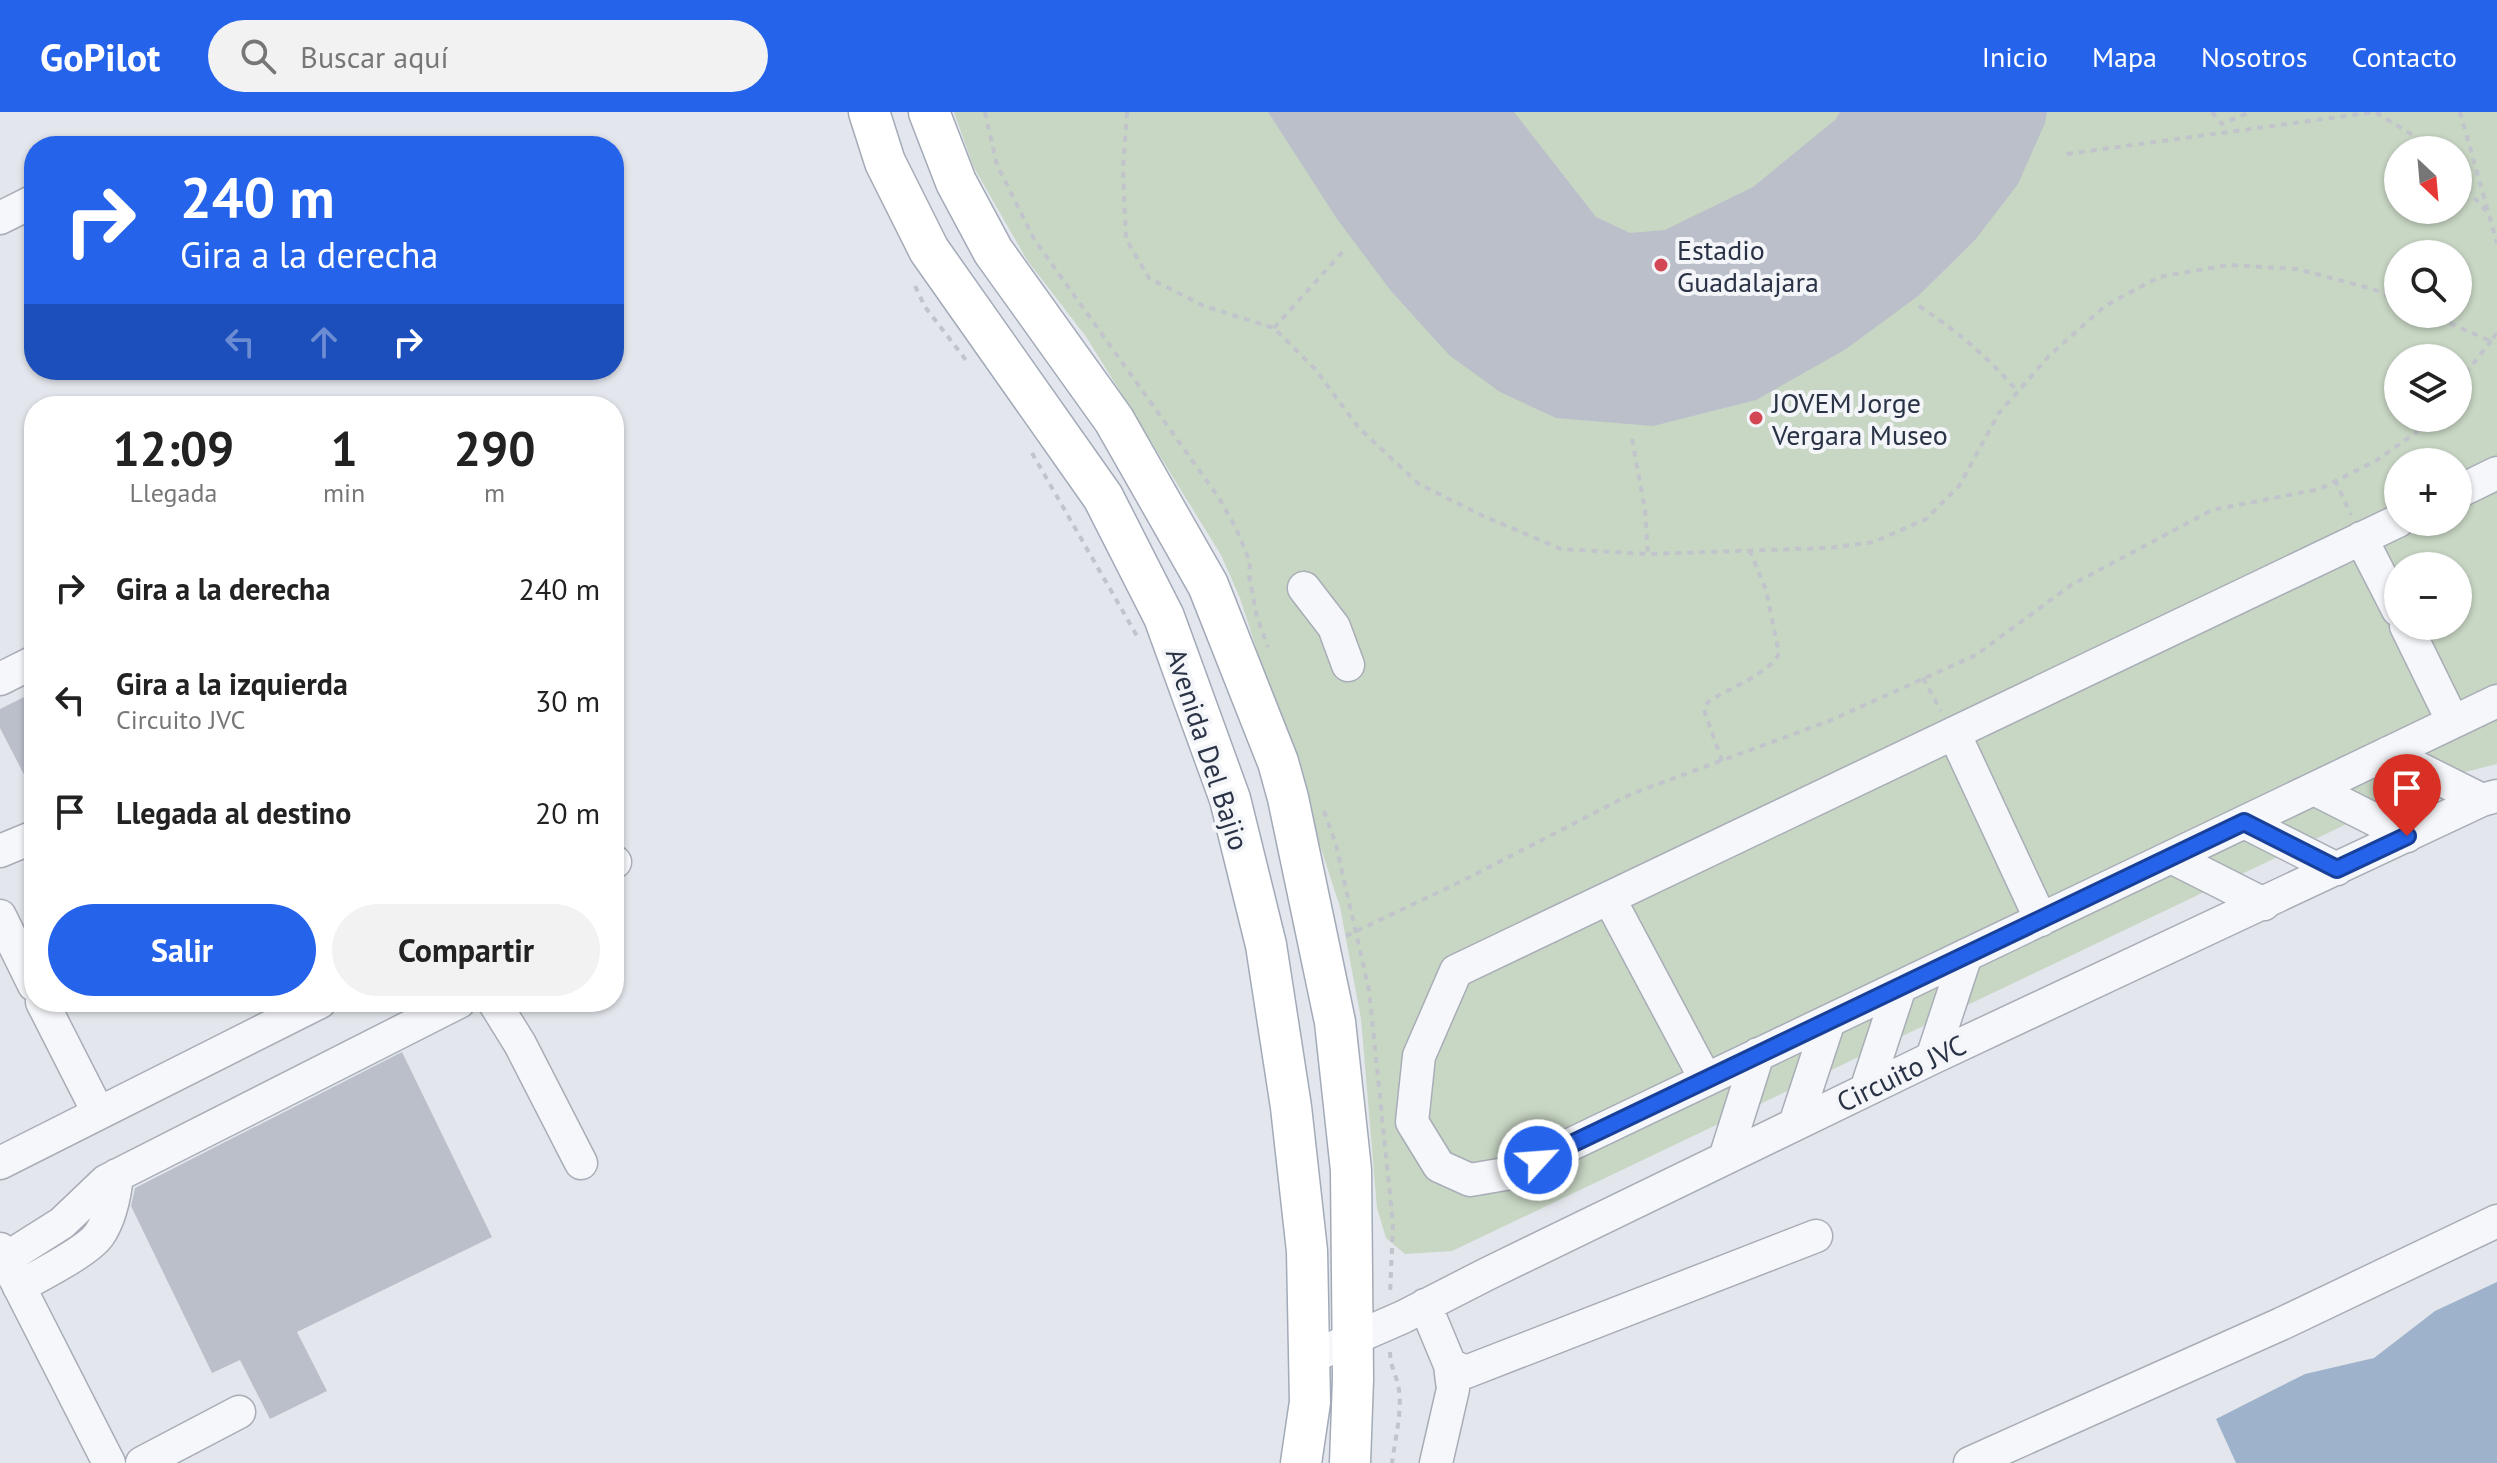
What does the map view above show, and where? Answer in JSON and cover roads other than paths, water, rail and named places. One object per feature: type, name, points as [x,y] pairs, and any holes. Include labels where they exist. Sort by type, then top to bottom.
[{"type":"main road","name":"Avenida Del Bajio","points":[[869,112],[885,162],[929,250],[1103,497],[1164,617],[1230,799],[1266,945],[1291,1107],[1307,1251],[1310,1402],[1301,1463]]},
{"type":"main road","name":"Avenida Del Bajio","points":[[939,120],[956,182],[993,251],[1114,420],[1208,585],[1278,762],[1335,1022],[1351,1170],[1350,1463]]},
{"type":"lane","points":[[0,218],[24,206]]},
{"type":"lane","points":[[2472,485],[2497,473]]},
{"type":"lane","points":[[2384,527],[1456,971],[1419,1056],[1412,1122],[1439,1166],[1470,1180],[1511,1173],[2497,701]]},
{"type":"lane","points":[[2361,538],[2384,583]]},
{"type":"lane","points":[[1304,588],[1334,627],[1348,665]]},
{"type":"lane","points":[[2413,640],[2453,722]]},
{"type":"lane","points":[[0,679],[24,667]]},
{"type":"lane","points":[[1954,733],[2041,920]]},
{"type":"lane","points":[[2388,753],[2490,798]]},
{"type":"lane","points":[[2314,789],[2407,836]]},
{"type":"lane","name":"Circuito JVC","points":[[1309,1358],[1425,1305],[1932,1058],[2490,798]]},
{"type":"lane","points":[[2244,822],[2337,869]]},
{"type":"lane","points":[[0,851],[24,841]]},
{"type":"lane","points":[[2171,857],[2264,904]]},
{"type":"lane","points":[[1609,898],[1706,1080]]},
{"type":"lane","points":[[0,916],[24,965]]},
{"type":"lane","points":[[1932,1058],[1966,955]]},
{"type":"lane","points":[[1866,1090],[1900,987]]},
{"type":"lane","points":[[47,1012],[98,1112]]},
{"type":"lane","points":[[0,1163],[300,1012]]},
{"type":"lane","points":[[109,1463],[2,1254],[71,1214],[106,1181],[439,1012]]},
{"type":"lane","points":[[500,1012],[581,1163]]},
{"type":"lane","points":[[1795,1124],[1829,1021]]},
{"type":"lane","points":[[1725,1158],[1758,1054]]},
{"type":"lane","points":[[19,1287],[98,1237],[115,1196],[117,1175]]},
{"type":"lane","points":[[71,1214],[89,1244]]},
{"type":"lane","points":[[1970,1463],[2281,1324],[2497,1221]]},
{"type":"lane","points":[[1450,1365],[1466,1372],[1816,1236]]},
{"type":"lane","points":[[1425,1305],[1450,1365],[1453,1389],[1436,1463]]},
{"type":"lane","points":[[142,1463],[239,1412]]},
{"type":"water","points":[[2497,1282],[2497,1463],[2236,1463],[2216,1419],[2305,1374],[2374,1358],[2435,1311]]},
{"type":"place","name":"Estadio Guadalajara","points":[[1661,265]]},
{"type":"place","name":"JOVEM Jorge Vergara Museo","points":[[1756,418]]}]
